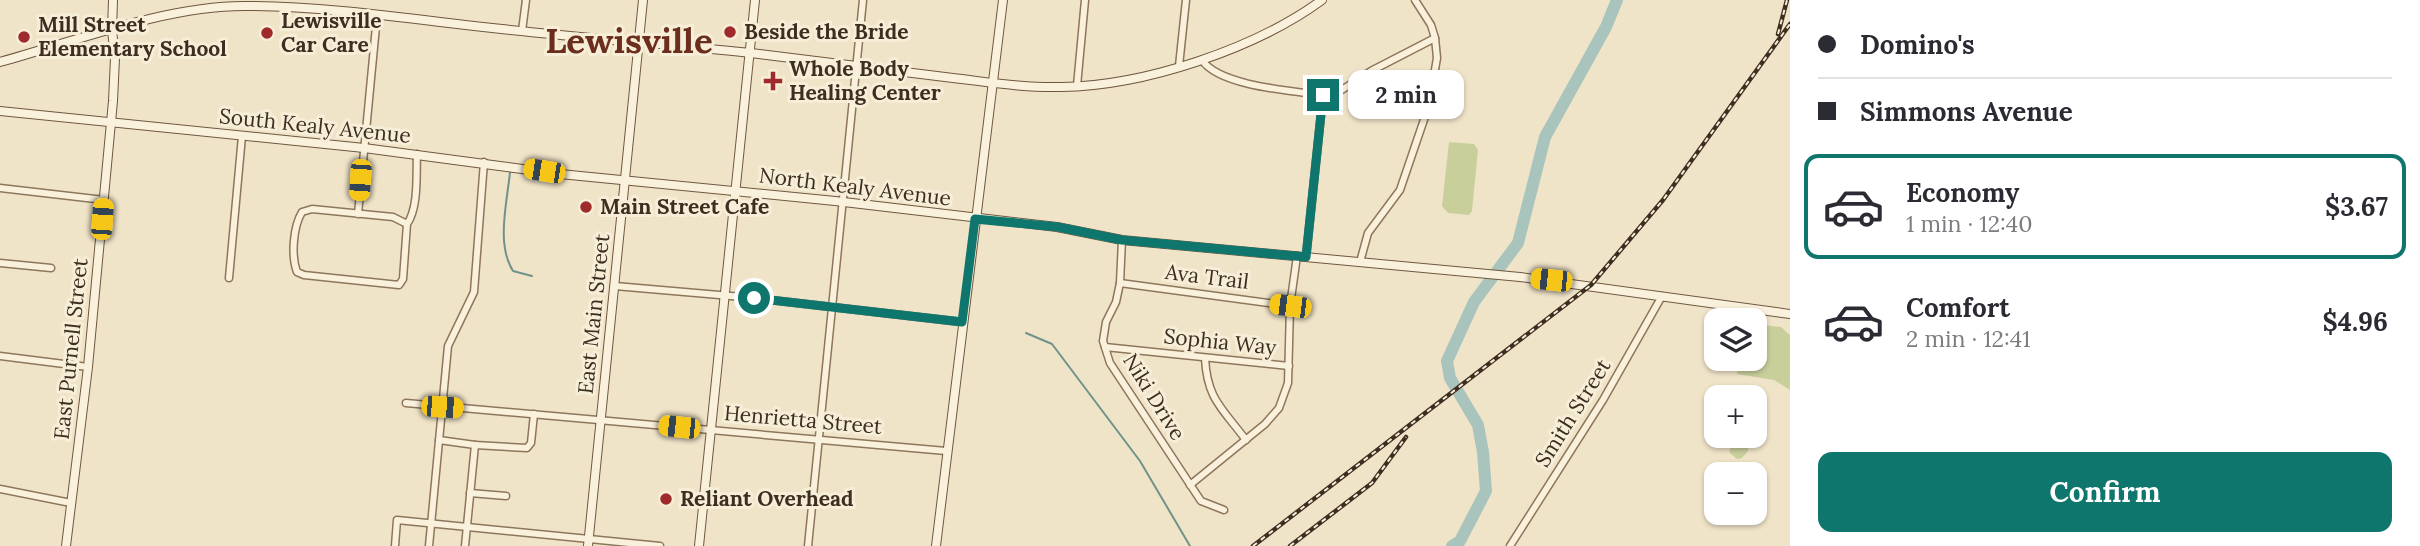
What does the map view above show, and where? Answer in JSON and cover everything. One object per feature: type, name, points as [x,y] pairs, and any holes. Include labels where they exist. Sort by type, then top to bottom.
[{"type":"street","name":"East Purnell Street","points":[[66,546],[88,368],[111,122],[115,58],[113,0]]},
{"type":"street","points":[[522,31],[526,0]]},
{"type":"street","name":"East Main Street","points":[[588,542],[643,0]]},
{"type":"street","points":[[699,546],[755,0]]},
{"type":"street","points":[[808,546],[863,0]]},
{"type":"street","points":[[936,546],[1003,0]]},
{"type":"street","points":[[1077,86],[1085,0]]},
{"type":"street","points":[[1179,66],[1186,0]]},
{"type":"street","points":[[0,62],[112,30],[196,11],[242,6],[307,9],[1059,87],[1122,80],[1202,60],[1283,26],[1322,0]]},
{"type":"street","points":[[1360,262],[1368,233],[1400,190],[1429,105],[1437,58],[1435,38],[1415,0]]},
{"type":"street","points":[[358,214],[377,16]]},
{"type":"street","points":[[1202,60],[1207,67],[1227,78],[1323,95],[1336,93],[1371,71],[1435,38]]},
{"type":"street","points":[[1190,485],[1265,424],[1279,408],[1288,383],[1290,306],[1302,257],[1323,95]]},
{"type":"street","name":"South Kealy Avenue","points":[[0,111],[364,148],[625,181]]},
{"type":"street","points":[[229,278],[242,136]]},
{"type":"street","points":[[407,224],[393,217],[312,209],[302,212],[298,220],[293,262],[297,272],[303,275],[399,285],[403,279],[407,224],[414,201],[417,154]]},
{"type":"street","points":[[429,546],[448,346],[474,292],[484,162]]},
{"type":"street","name":"North Kealy Avenue","points":[[625,181],[843,202],[1058,227],[1122,240],[1520,277],[1790,314]]},
{"type":"street","points":[[0,188],[104,200]]},
{"type":"street","name":"Niki Drive","points":[[1122,240],[1119,283],[1103,341],[1110,363],[1201,501],[1224,510]]},
{"type":"street","points":[[0,263],[51,268]]},
{"type":"street","name":"Ava Trail","points":[[1119,283],[1290,306]]},
{"type":"street","points":[[615,286],[832,306],[962,322]]},
{"type":"street","name":"Smith Street","points":[[1510,546],[1603,400],[1662,296]]},
{"type":"street","name":"Sophia Way","points":[[1105,347],[1289,366]]},
{"type":"street","points":[[0,356],[88,368]]},
{"type":"street","points":[[1205,358],[1210,394],[1246,440]]},
{"type":"street","name":"Henrietta Street","points":[[406,403],[946,451]]},
{"type":"street","points":[[439,440],[527,448],[531,443],[534,414]]},
{"type":"street","points":[[465,546],[474,445]]},
{"type":"street","points":[[0,489],[71,503]]},
{"type":"street","points":[[470,493],[506,496]]},
{"type":"street","points":[[395,546],[397,520],[588,542],[660,546]]},
{"type":"green space","points":[[1449,142],[1474,144],[1478,150],[1472,211],[1469,215],[1448,213],[1442,206]]},
{"type":"green space","points":[[1767,325],[1781,327],[1790,335],[1790,390],[1774,380],[1737,374],[1737,371],[1767,371]]},
{"type":"green space","points":[[1730,448],[1748,448],[1742,458],[1737,459],[1729,452]]},
{"type":"waterway","points":[[1452,546],[1460,541],[1486,491],[1478,425],[1450,378],[1447,361],[1474,302],[1518,243],[1545,137],[1606,27],[1617,0]]},
{"type":"waterway","points":[[510,172],[504,223],[505,248],[513,271],[532,276]]},
{"type":"waterway","points":[[1026,333],[1052,344],[1140,461],[1190,546]]},
{"type":"railway","points":[[1778,34],[1787,0]]},
{"type":"railway","points":[[1253,546],[1591,285],[1663,200],[1790,24]]},
{"type":"railway","points":[[1290,546],[1372,483],[1406,437]]},
{"type":"place","name":"Beside the Bride","points":[[730,32]]},
{"type":"place","name":"Lewisville Car Care","points":[[267,33]]},
{"type":"place","name":"Mill Street Elementary School","points":[[24,37]]},
{"type":"place","name":"Whole Body Healing Center","points":[[773,81]]},
{"type":"place","name":"Main Street Cafe","points":[[586,207]]},
{"type":"place","name":"Reliant Overhead","points":[[666,499]]},
{"type":"district","name":"Lewisville","points":[[629,41]]},
{"type":"route","points":[[754,298],[962,322],[975,219],[1058,227],[1122,240],[1306,257],[1323,95]]}]
